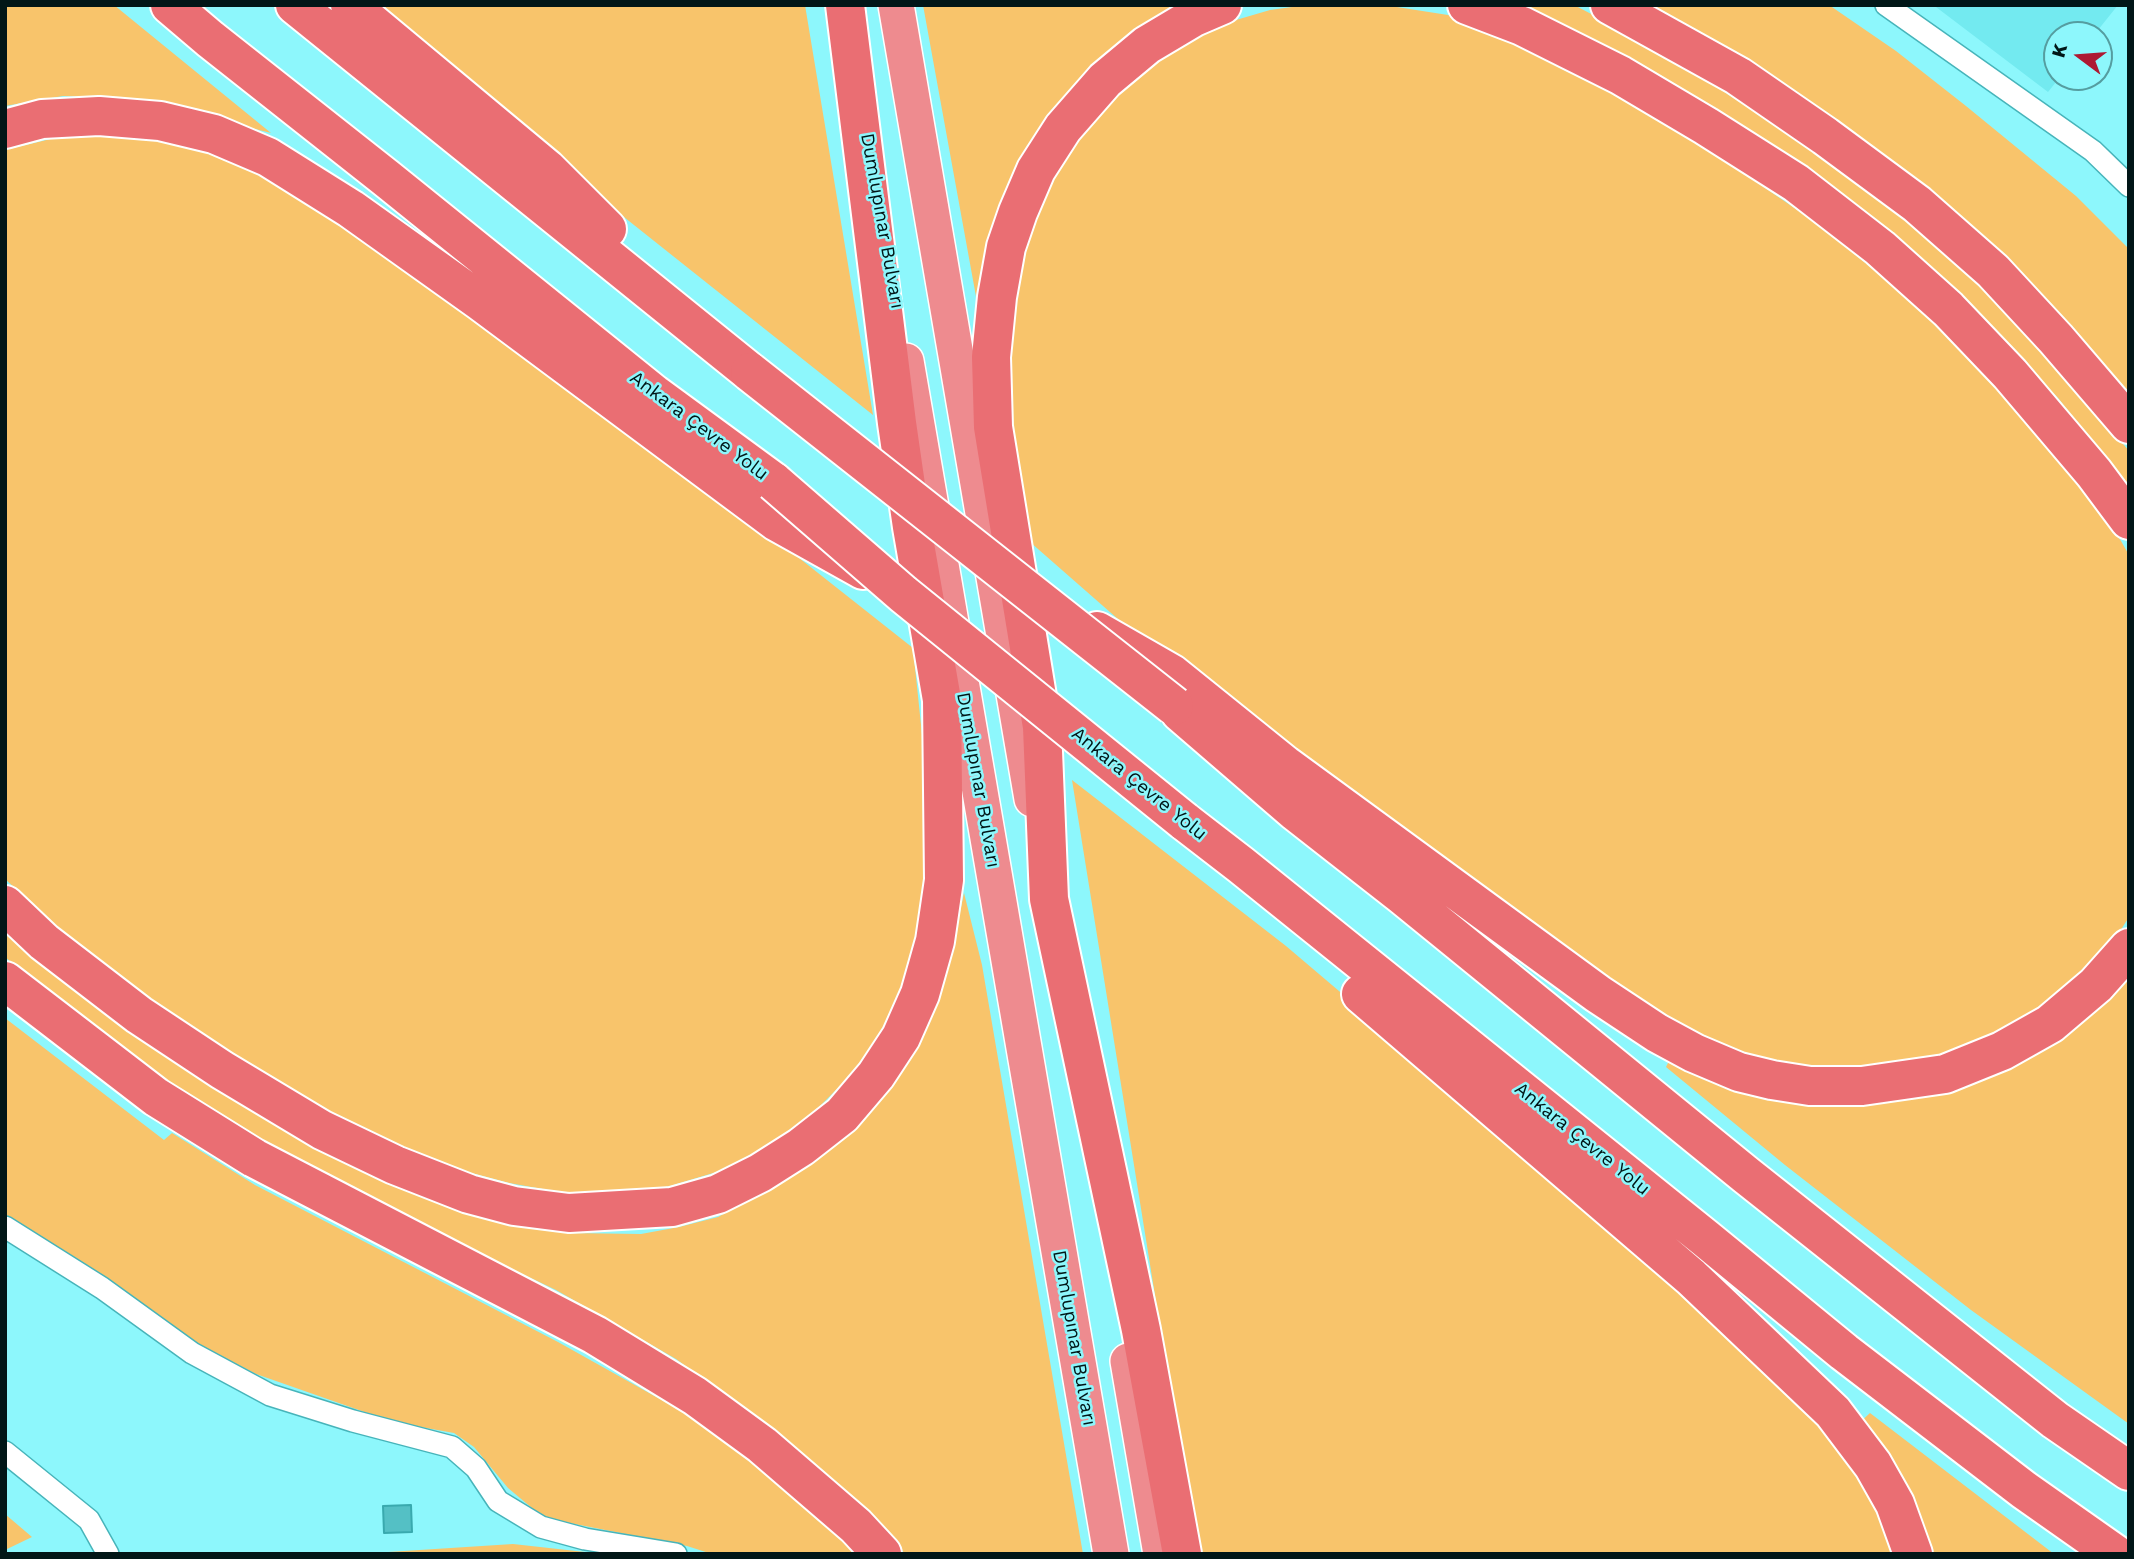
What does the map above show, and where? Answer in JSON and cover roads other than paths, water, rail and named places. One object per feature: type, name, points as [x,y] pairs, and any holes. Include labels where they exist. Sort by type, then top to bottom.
[{"type":"highway","name":"Ankara Çevre Yolu","points":[[170,5],[654,394],[774,482],[903,594],[1695,1229],[1844,1352],[2024,1490],[2115,1554]]},
{"type":"highway","points":[[295,5],[750,372],[1033,594],[1285,765],[1598,994],[1694,1054],[1740,1072],[1810,1086],[1862,1086],[1945,1074],[2002,1051],[2050,1024],[2096,985],[2129,948]]},
{"type":"highway","points":[[350,5],[547,169],[750,372]]},
{"type":"highway","points":[[5,905],[44,942],[128,1007],[233,1077],[322,1130],[395,1165],[469,1194],[503,1203],[569,1213],[672,1207],[718,1194],[760,1173],[801,1147],[842,1115],[876,1075],[901,1037],[920,994],[935,941],[944,880],[942,700],[899,436],[846,5]]},
{"type":"highway","name":"Dumlupınar Bulvarı","points":[[846,5],[1111,1554]]},
{"type":"highway","points":[[896,5],[1161,1554]]},
{"type":"highway","points":[[1182,1554],[1142,1330],[1049,899],[1042,727],[993,427],[991,357],[1006,247],[1036,170],[1063,128],[1105,80],[1147,45],[1195,17],[1222,5]]},
{"type":"highway","points":[[1467,5],[1522,26],[1631,81],[1796,183],[1869,240],[1948,309],[2010,374],[2094,472],[2129,520]]},
{"type":"highway","points":[[1610,5],[1738,76],[1917,204],[1993,271],[2129,424]]},
{"type":"highway","points":[[5,129],[42,120],[76,118],[160,121],[214,134],[268,157],[351,209],[470,293],[778,522],[903,594]]},
{"type":"highway","points":[[1173,690],[1296,812],[2054,1420],[2129,1471]]},
{"type":"highway","points":[[1241,865],[1315,955],[1691,1277],[1833,1412],[1872,1465],[1895,1504],[1913,1554]]},
{"type":"highway","points":[[5,981],[156,1097],[254,1158],[595,1335],[695,1396],[762,1445],[856,1526],[882,1554]]},
{"type":"street","points":[[1891,7],[2093,151],[2129,186]]},
{"type":"street","points":[[5,1227],[102,1289],[192,1353],[270,1395],[353,1421],[453,1447],[476,1468],[498,1502],[541,1527],[586,1539],[676,1554]]},
{"type":"street","points":[[5,1452],[89,1520],[107,1554]]}]
